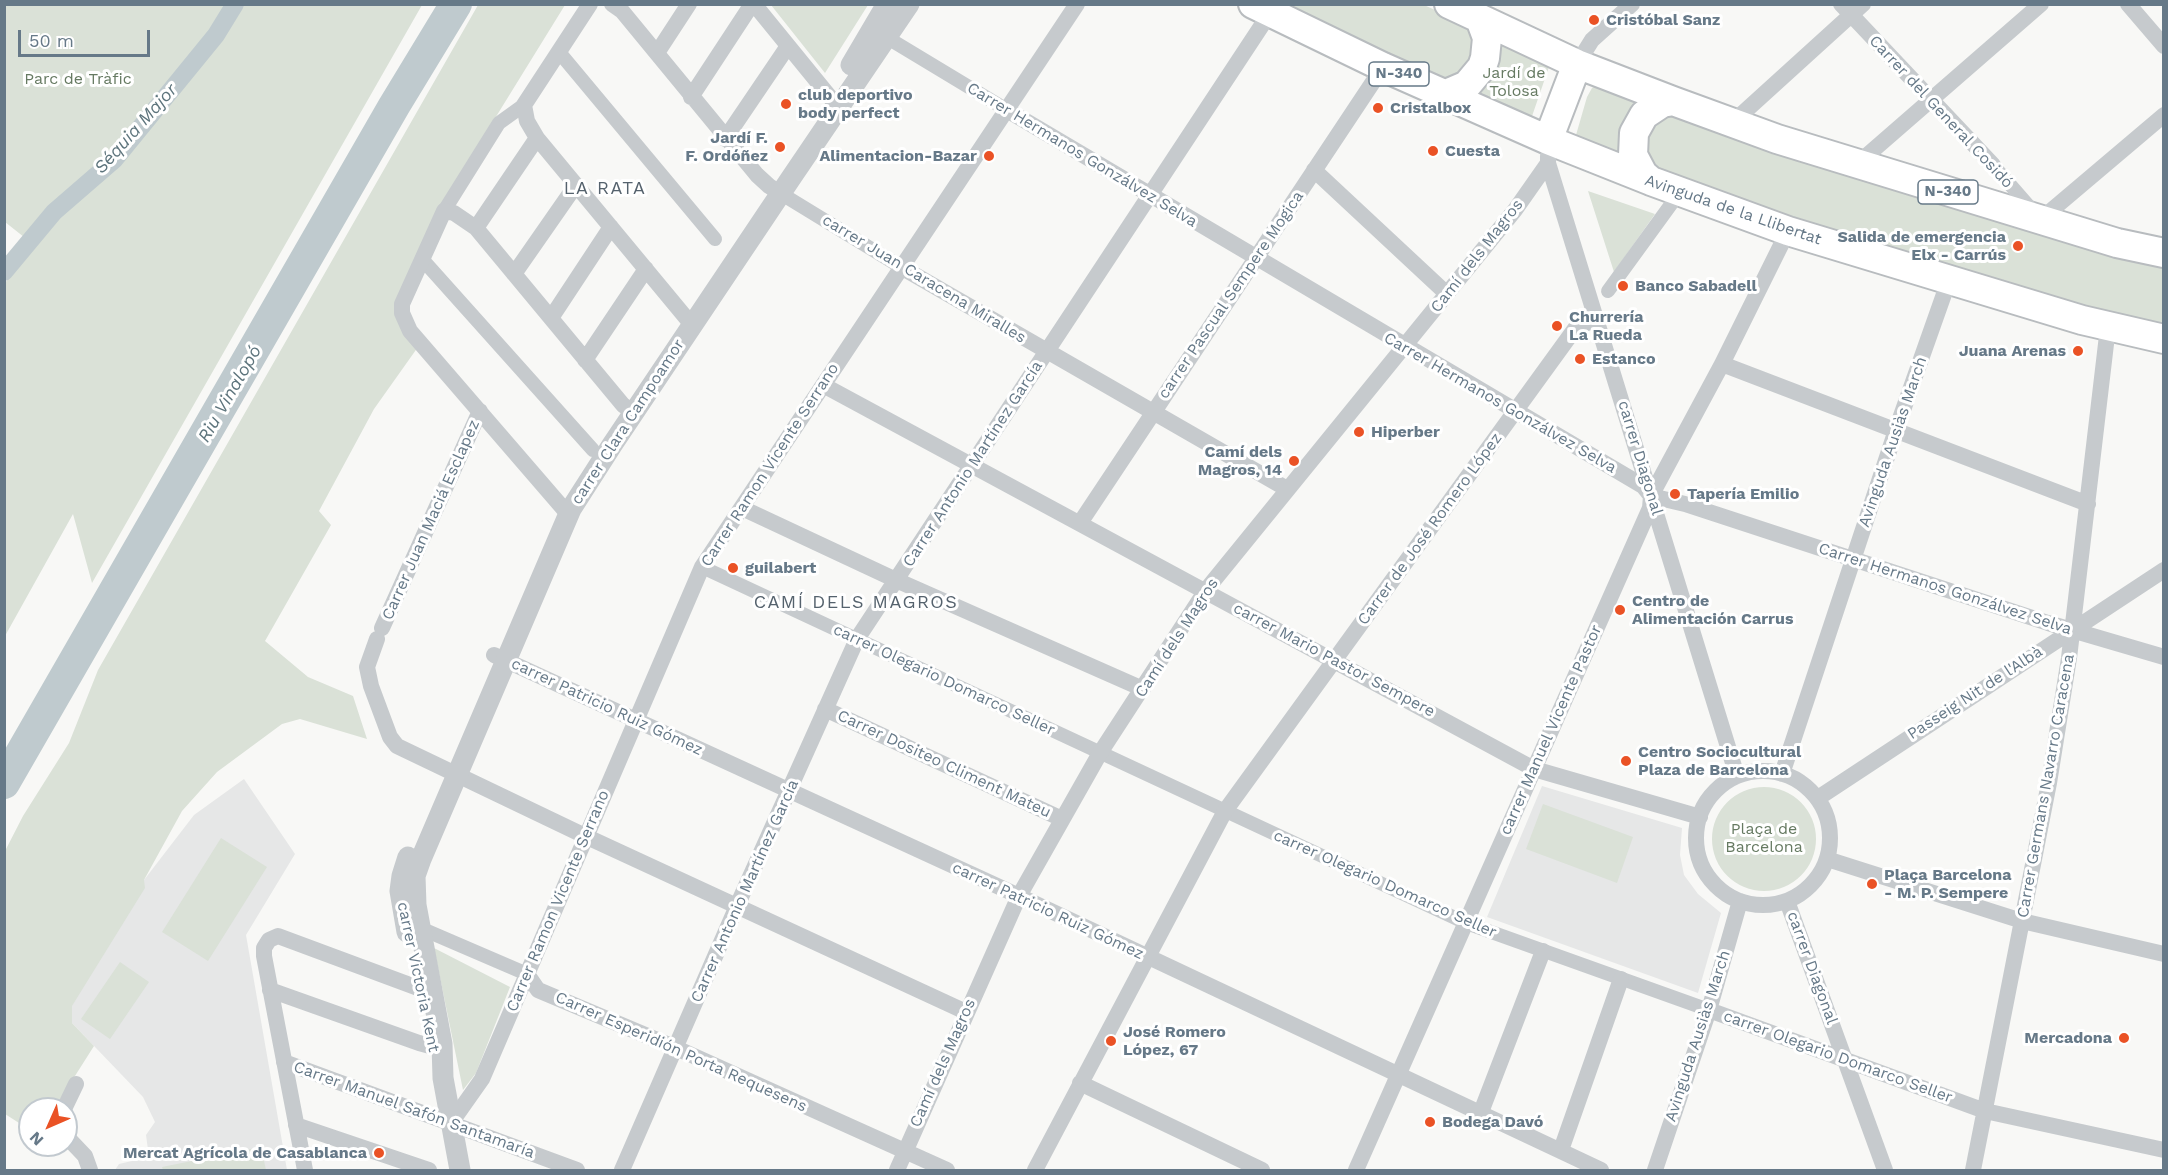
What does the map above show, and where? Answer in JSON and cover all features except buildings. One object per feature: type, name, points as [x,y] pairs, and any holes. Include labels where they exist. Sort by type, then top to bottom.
[{"type":"highway","name":"N-340","points":[[1449,4],[1480,12],[1577,64],[1732,123],[1856,165],[2117,243],[2163,253]]},
{"type":"highway","name":"Avinguda de la Llibertat","points":[[1261,9],[1446,94],[1548,151],[1651,181],[1788,231],[2108,327],[2163,339]]},
{"type":"highway","points":[[1446,94],[1467,85],[1482,67],[1487,38],[1480,12]]},
{"type":"highway","points":[[1548,151],[1577,64]]},
{"type":"highway","points":[[1651,181],[1643,174],[1633,155],[1634,133],[1644,115],[1652,108],[1673,101]]},
{"type":"street","points":[[565,509],[410,331],[402,313],[402,304],[444,211],[499,123],[524,105],[590,4]]},
{"type":"street","points":[[657,53],[690,4]]},
{"type":"street","points":[[690,97],[753,4],[834,101]]},
{"type":"street","name":"carrer Clara Campoamor","points":[[834,101],[887,4]]},
{"type":"street","name":"carrer Clara Campoamor","points":[[565,509],[628,409],[834,101],[886,37],[909,4]]},
{"type":"street","name":"Carrer Ramon Vicente Serrano","points":[[451,1122],[482,1078],[702,567],[1077,4]]},
{"type":"street","points":[[1577,64],[1592,40],[1632,4]]},
{"type":"street","points":[[1856,165],[2041,4]]},
{"type":"street","points":[[2128,4],[2163,46]]},
{"type":"street","points":[[620,7],[725,139],[775,190]]},
{"type":"street","points":[[1732,123],[1852,8]]},
{"type":"street","name":"Carrer del General Cosidó","points":[[1852,8],[1930,99],[1993,165],[2040,220]]},
{"type":"street","name":"Carrer Antonio Martínez García","points":[[622,1170],[736,906],[857,639],[1149,196],[1261,9]]},
{"type":"street","name":"Carrer Hermanos Gonzálvez Selva","points":[[886,37],[1149,196],[1643,486],[1651,495],[1686,504],[2163,657]]},
{"type":"street","points":[[725,139],[788,46]]},
{"type":"street","points":[[559,52],[715,239]]},
{"type":"street","name":"carrer Pascual Sempere Mogica","points":[[1080,523],[1383,67]]},
{"type":"street","points":[[524,105],[527,121],[537,138],[688,320]]},
{"type":"street","points":[[2040,220],[2163,115]]},
{"type":"street","points":[[476,228],[537,138]]},
{"type":"street","name":"Camí dels Magros","points":[[897,1170],[1019,896],[1100,753],[1206,590],[1515,210],[1548,151]]},
{"type":"street","name":"carrer Diagonal","points":[[1548,151],[1597,320],[1737,776]]},
{"type":"street","points":[[1314,170],[1447,294]]},
{"type":"street","points":[[514,274],[576,185]]},
{"type":"street","name":"carrer Juan Caracena Miralles","points":[[775,190],[901,267],[1287,489]]},
{"type":"street","points":[[1608,291],[1680,192]]},
{"type":"street","points":[[444,211],[454,213],[476,228],[628,409]]},
{"type":"street","points":[[551,318],[611,227]]},
{"type":"street","name":"carrer Manuel Vicente Pastor","points":[[1356,1170],[1650,508],[1651,495],[1722,364],[1788,231]]},
{"type":"street","points":[[422,259],[593,450]]},
{"type":"street","points":[[585,360],[646,269]]},
{"type":"street","name":"Avinguda Ausiàs March","points":[[1782,774],[1896,430],[1949,280]]},
{"type":"street","name":"Carrer de José Romero López","points":[[1035,1170],[1225,811],[1577,326],[1597,320]]},
{"type":"street","name":"Carrer Germans Navarro Caracena","points":[[1973,1170],[2049,783],[2073,630],[2108,327]]},
{"type":"street","points":[[1722,364],[2088,504]]},
{"type":"street","name":"carrer Mario Pastor Sempere","points":[[823,385],[1534,769],[1700,817]]},
{"type":"street","name":"carrer Clara Campoamor","points":[[409,876],[565,509],[593,450],[628,409]]},
{"type":"street","name":"Carrer Juan Maciá Esclapez","points":[[480,411],[379,634],[367,667],[371,686],[390,737],[397,746],[585,836],[966,1012]]},
{"type":"street","points":[[742,507],[896,580],[1143,689]]},
{"type":"street","name":"carrer Olegario Domarco Seller","points":[[702,567],[1466,923],[1985,1112],[2163,1150]]},
{"type":"street","name":"Passeig Nit de l'Albà","points":[[1818,798],[2163,570]]},
{"type":"street","name":"carrer Patricio Ruiz Gómez","points":[[500,658],[1019,896],[1601,1170]]},
{"type":"street","name":"Carrer Dositeo Climent Mateu","points":[[825,709],[1062,819]]},
{"type":"street","points":[[1761,771],[1782,774],[1795,779],[1818,798],[1829,827],[1827,859],[1814,883],[1805,891],[1787,902],[1760,906],[1740,901],[1717,887],[1703,867],[1696,844],[1700,817],[1709,799],[1717,790],[1737,776],[1761,771]]},
{"type":"street","points":[[1827,859],[2022,921],[2163,954]]},
{"type":"street","name":"carrer Victoria Kent","points":[[409,876],[420,928],[436,1045],[460,1170]]},
{"type":"street","name":"carrer Victoria Kent","points":[[409,876],[400,891],[402,906],[418,987],[436,1045]]},
{"type":"street","name":"Avinguda Ausiàs March","points":[[1655,1170],[1709,1010],[1740,901]]},
{"type":"street","name":"carrer Diagonal","points":[[1787,902],[1886,1170]]},
{"type":"street","name":"Carrer Esperidión Porta Requesens","points":[[420,928],[527,974],[538,990],[676,1048],[947,1170]]},
{"type":"street","points":[[305,1170],[264,948],[269,940],[278,936],[284,937],[418,987]]},
{"type":"street","points":[[1481,1113],[1543,951]]},
{"type":"street","points":[[1561,1150],[1621,979]]},
{"type":"street","points":[[270,990],[436,1045]]},
{"type":"street","name":"Carrer Manuel Safón Santamaría","points":[[284,1062],[577,1170]]},
{"type":"street","points":[[1080,1083],[1262,1170]]},
{"type":"street","points":[[70,1097],[76,1084]]},
{"type":"street","points":[[296,1125],[429,1170]]},
{"type":"street","points":[[78,1149],[85,1156],[90,1170]]},
{"type":"shaded area","points":[[244,779],[295,854],[246,935],[287,1170],[115,1170],[119,1164],[149,1157],[146,1135],[155,1122],[143,1097],[72,1023],[71,1006],[144,880],[194,815]]},
{"type":"shaded area","points":[[1542,786],[1682,828],[1680,855],[1684,875],[1698,894],[1721,913],[1698,993],[1487,917]]},
{"type":"green space","name":"Parc de Tràfic","points":[[4,5],[422,5],[92,583],[73,514],[5,636],[5,283],[34,245],[5,222]]},
{"type":"green space","points":[[478,5],[565,5],[447,196],[395,314],[418,347],[374,409],[319,511],[331,525],[265,641],[308,677],[353,696],[367,739],[300,719],[282,724],[217,772],[182,811],[144,880],[145,888],[72,1006],[72,1023],[94,1046],[62,1097],[18,1097],[18,1122],[5,1114],[4,853],[23,816],[69,743],[98,670]]},
{"type":"green space","points":[[771,5],[868,5],[825,73]]},
{"type":"green space","points":[[1277,5],[1424,5],[1464,23],[1475,33],[1475,69],[1444,85]]},
{"type":"green space","name":"Jardí de Tolosa","points":[[1492,38],[1551,61],[1530,122],[1466,95]]},
{"type":"green space","points":[[1601,84],[1646,101],[1625,157],[1583,143],[1576,135],[1587,97],[1592,88]]},
{"type":"green space","points":[[1664,111],[2163,260],[2163,330],[2107,318],[1655,175],[1638,135]]},
{"type":"green space","points":[[1588,191],[1655,214],[1614,272]]},
{"type":"green space","name":"Plaça de Barcelona","points":[[1764,787],[1784,791],[1801,802],[1812,819],[1816,839],[1812,859],[1801,876],[1784,887],[1764,891],[1744,887],[1727,876],[1716,859],[1712,839],[1716,819],[1727,802],[1744,791]]},
{"type":"green space","points":[[1543,804],[1633,837],[1617,883],[1526,849]]},
{"type":"green space","points":[[221,838],[267,867],[208,961],[162,932]]},
{"type":"green space","points":[[434,948],[510,987],[476,1073],[463,1090]]},
{"type":"green space","points":[[120,962],[149,982],[110,1039],[81,1019]]},
{"type":"green space","points":[[261,1147],[266,1170],[163,1170],[162,1167]]},
{"type":"waterway","name":"Séquia Major","points":[[4,272],[54,212],[114,160],[216,35],[235,4]]},
{"type":"waterway","name":"Riu Vinalopó","points":[[4,783],[394,106],[456,4]]},
{"type":"place","name":"Cristóbal Sanz","points":[[1594,20]]},
{"type":"place","name":"club deportivo body perfect","points":[[786,104]]},
{"type":"place","name":"Cristalbox","points":[[1378,108]]},
{"type":"place","name":"Jardí F. F. Ordóñez","points":[[780,147]]},
{"type":"place","name":"Cuesta","points":[[1433,151]]},
{"type":"place","name":"Alimentacion-Bazar","points":[[989,156]]},
{"type":"place","name":"Salida de emergencia Elx - Carrús","points":[[2018,246]]},
{"type":"place","name":"Banco Sabadell","points":[[1623,286]]},
{"type":"place","name":"Churrería La Rueda","points":[[1557,326]]},
{"type":"place","name":"Juana Arenas","points":[[2078,351]]},
{"type":"place","name":"Estanco","points":[[1580,359]]},
{"type":"place","name":"Hiperber","points":[[1359,432]]},
{"type":"place","name":"Camí dels Magros, 14","points":[[1294,461]]},
{"type":"place","name":"Tapería Emilio","points":[[1675,494]]},
{"type":"place","name":"guilabert","points":[[733,568]]},
{"type":"place","name":"Centro de Alimentación Carrus","points":[[1620,610]]},
{"type":"place","name":"Centro Sociocultural Plaza de Barcelona","points":[[1626,761]]},
{"type":"place","name":"Plaça Barcelona - M. P. Sempere","points":[[1872,884]]},
{"type":"place","name":"Mercadona","points":[[2124,1038]]},
{"type":"place","name":"José Romero López, 67","points":[[1111,1041]]},
{"type":"place","name":"Bodega Davó","points":[[1430,1122]]},
{"type":"place","name":"Mercat Agrícola de Casablanca","points":[[379,1153]]},
{"type":"district","name":"LA RATA","points":[[605,189]]},
{"type":"district","name":"CAMÍ DELS MAGROS","points":[[856,603]]}]
